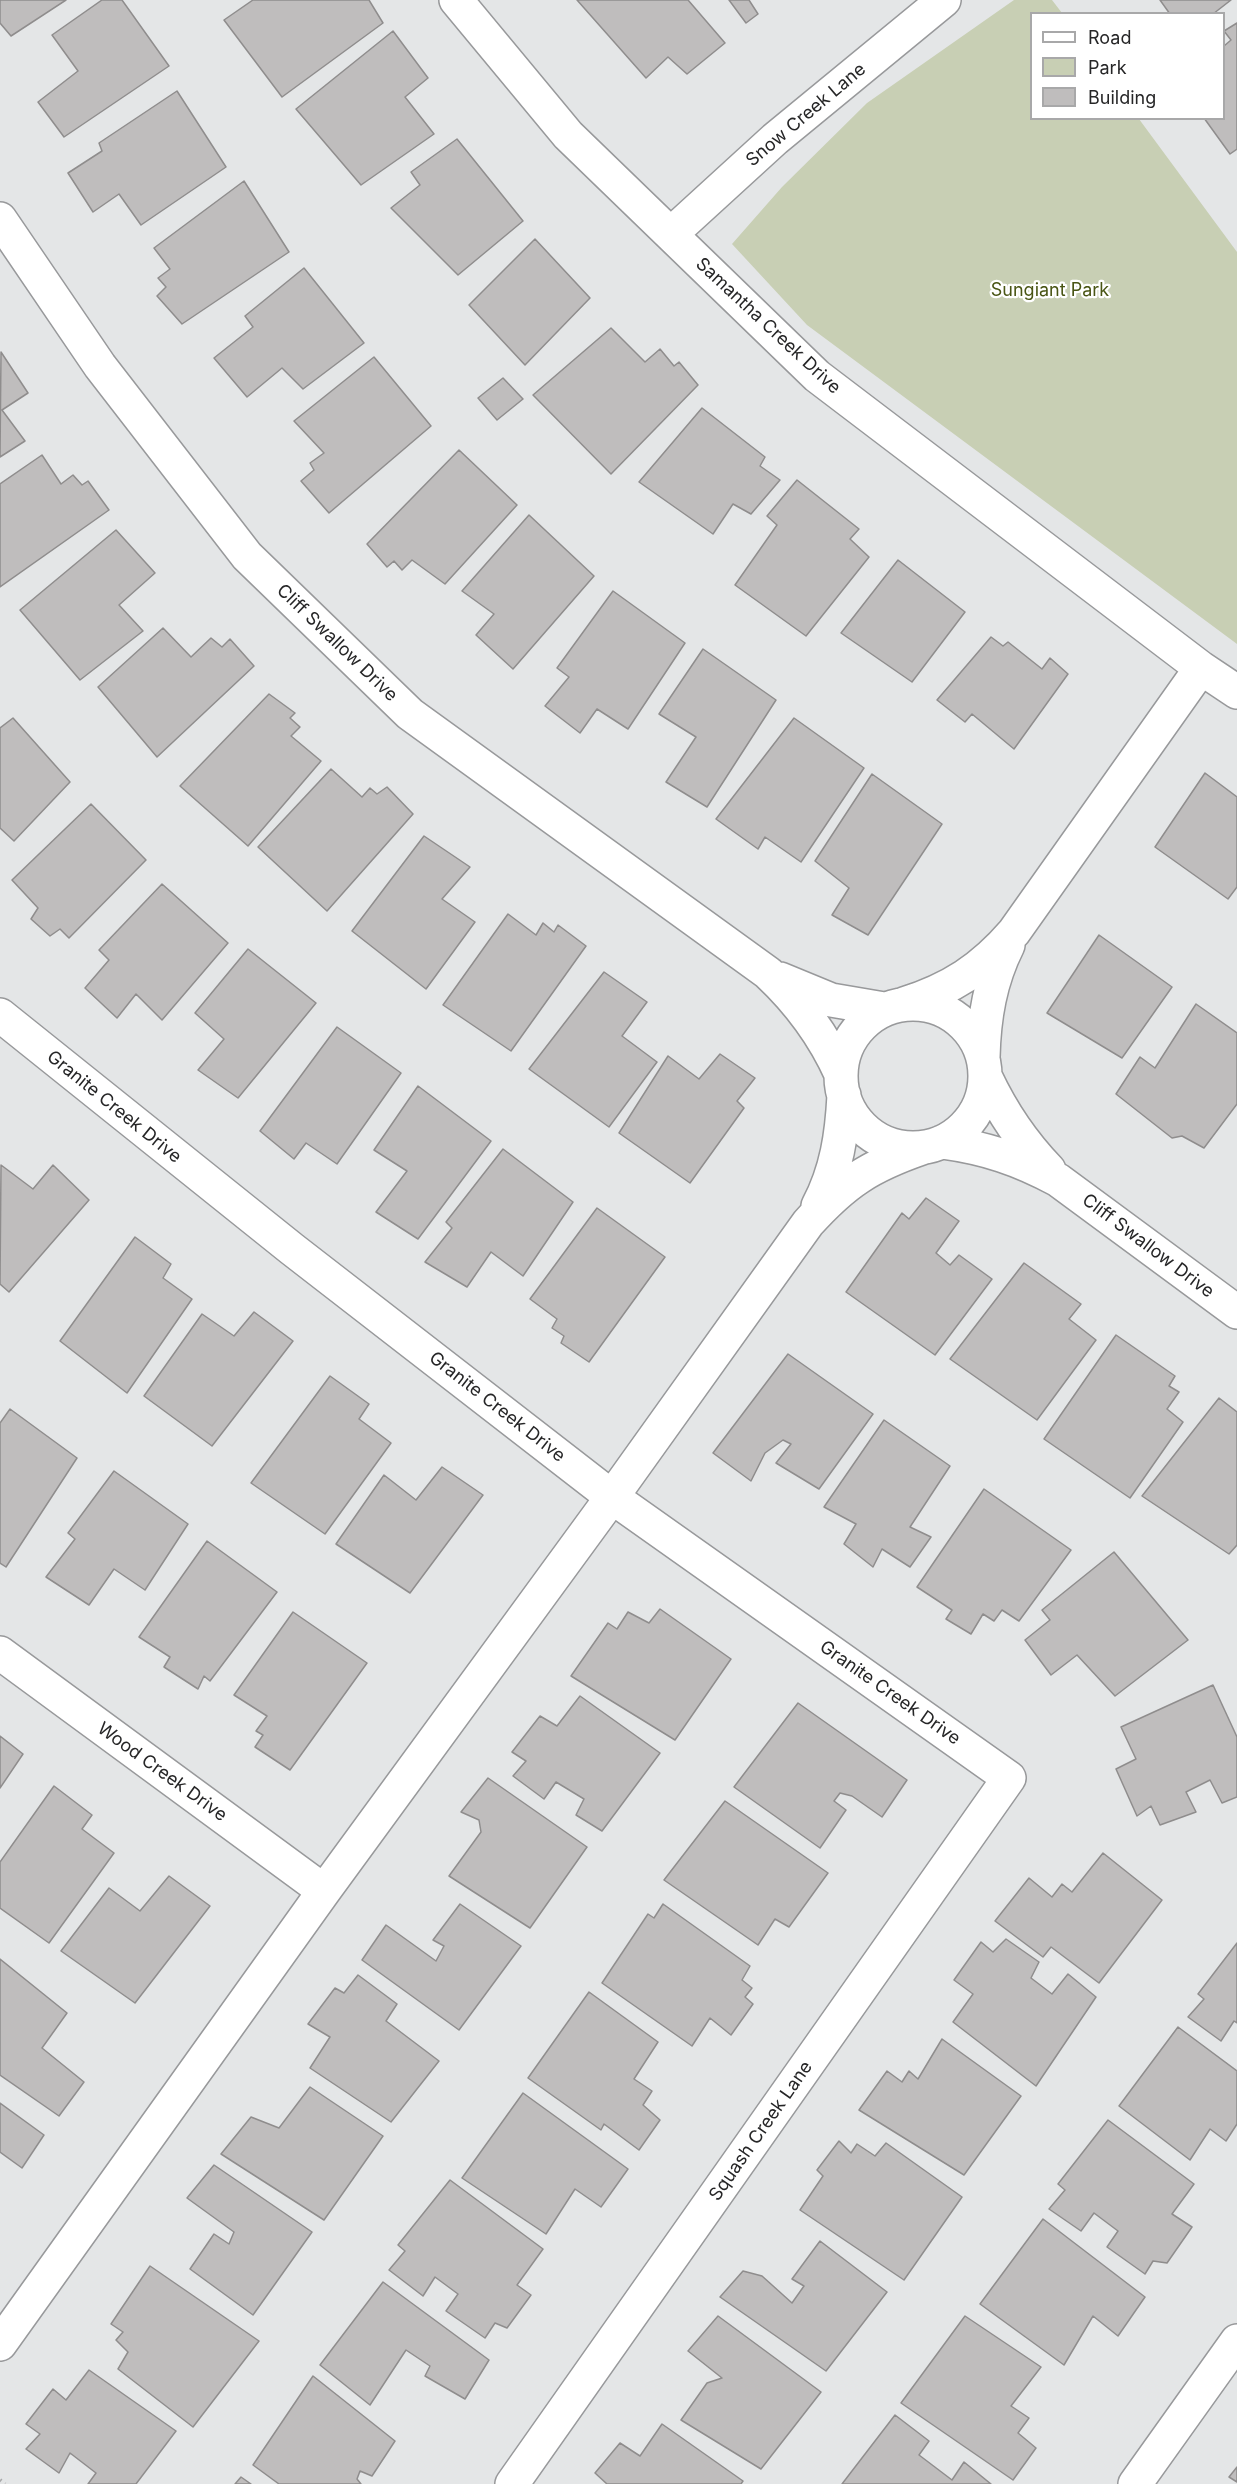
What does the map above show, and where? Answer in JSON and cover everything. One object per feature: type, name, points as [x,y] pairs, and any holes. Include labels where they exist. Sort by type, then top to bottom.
[{"type":"street","name":"Samantha Creek Drive","points":[[456,0],[568,135],[817,376],[1202,668],[1237,692]]},
{"type":"street","name":"Snow Creek Lane","points":[[671,234],[775,139],[944,0]]},
{"type":"street","name":"Cliff Swallow Drive","points":[[0,219],[100,366],[256,565],[410,714],[768,973],[792,996],[812,1021],[828,1046],[842,1084]]},
{"type":"street","points":[[808,1223],[826,1190],[838,1155],[843,1125],[844,1054],[853,1035],[867,1020],[954,984],[997,952],[1014,932],[1202,668]]},
{"type":"street","points":[[0,2344],[324,1891],[612,1497],[808,1223],[830,1199],[855,1178],[888,1160],[932,1145],[960,1132],[973,1117],[982,1098],[984,1023],[990,989],[1014,932]]},
{"type":"street","name":"Cliff Swallow Drive","points":[[768,973],[831,1000],[894,1007]]},
{"type":"street","points":[[894,1007],[925,1005],[945,1011],[962,1022],[975,1038],[984,1068]]},
{"type":"street","name":"Granite Creek Drive","points":[[0,1015],[292,1249],[612,1497],[1009,1778]]},
{"type":"street","name":"Cliff Swallow Drive","points":[[984,1068],[1008,1120],[1031,1152],[1058,1180]]},
{"type":"street","points":[[842,1084],[852,1114],[865,1130],[881,1141],[902,1147],[932,1145]]},
{"type":"street","name":"Cliff Swallow Drive","points":[[932,1145],[1002,1154],[1031,1165],[1058,1180],[1237,1312]]},
{"type":"street","name":"Wood Creek Drive","points":[[0,1653],[324,1891]]},
{"type":"street","name":"Squash Creek Lane","points":[[512,2484],[1009,1778]]},
{"type":"street","points":[[1135,2484],[1237,2341]]},
{"type":"path","points":[[0,2480],[5,2484]]},
{"type":"green space","name":"Sungiant Park","points":[[1014,0],[1052,0],[1061,12],[1030,12],[1030,120],[1140,120],[1237,252],[1237,644],[807,325],[732,244],[782,187],[867,103]]},
{"type":"building","points":[[0,0],[66,0],[11,36],[0,23]]},
{"type":"building","points":[[102,0],[122,0],[169,66],[64,137],[38,102],[78,71],[52,35]]},
{"type":"building","points":[[253,0],[369,0],[383,23],[282,97],[224,20]]},
{"type":"building","points":[[577,0],[688,0],[725,43],[687,74],[668,57],[646,78]]},
{"type":"building","points":[[729,0],[749,0],[758,14],[746,23]]},
{"type":"building","points":[[1160,0],[1231,0],[1216,12],[1169,12]]},
{"type":"building","points":[[1237,23],[1237,149],[1230,154],[1205,120],[1225,120],[1225,45],[1231,40],[1225,30]]},
{"type":"building","points":[[393,31],[428,78],[405,97],[434,134],[361,185],[296,109]]},
{"type":"building","points":[[177,91],[226,167],[141,225],[119,194],[93,212],[68,173],[102,151],[99,143]]},
{"type":"building","points":[[457,139],[523,221],[458,275],[391,208],[420,185],[411,172]]},
{"type":"building","points":[[244,181],[289,252],[182,324],[157,296],[166,287],[158,278],[170,269],[154,248]]},
{"type":"building","points":[[535,239],[590,298],[525,365],[469,305]]},
{"type":"building","points":[[304,268],[364,343],[303,389],[282,368],[247,397],[214,358],[253,327],[245,316]]},
{"type":"building","points":[[611,328],[645,362],[660,349],[674,366],[679,362],[698,385],[611,474],[533,395]]},
{"type":"building","points":[[1,352],[28,393],[2,410],[25,441],[0,457]]},
{"type":"building","points":[[374,357],[431,426],[329,513],[301,481],[314,470],[310,463],[324,453],[294,421]]},
{"type":"building","points":[[503,378],[523,399],[497,420],[478,398]]},
{"type":"building","points":[[702,408],[765,457],[760,466],[780,480],[751,514],[733,504],[713,534],[639,482]]},
{"type":"building","points":[[459,450],[517,505],[445,584],[412,560],[402,570],[394,561],[387,567],[367,544]]},
{"type":"building","points":[[42,455],[61,484],[73,475],[82,485],[88,481],[109,510],[0,587],[0,484]]},
{"type":"building","points":[[797,480],[859,529],[850,539],[869,557],[806,636],[735,585],[777,525],[767,516]]},
{"type":"building","points":[[529,515],[594,576],[513,669],[476,635],[494,614],[462,591]]},
{"type":"building","points":[[116,530],[155,573],[119,605],[143,631],[80,680],[20,610]]},
{"type":"building","points":[[898,560],[965,612],[912,682],[841,633]]},
{"type":"building","points":[[613,591],[685,643],[628,729],[597,709],[580,733],[545,706],[569,677],[557,668]]},
{"type":"building","points":[[163,628],[191,657],[211,638],[222,647],[230,639],[254,666],[157,757],[98,687]]},
{"type":"building","points":[[991,637],[1003,646],[1008,642],[1042,669],[1050,658],[1068,674],[1014,749],[972,714],[965,722],[937,700]]},
{"type":"building","points":[[703,649],[776,700],[707,807],[666,782],[696,737],[659,714]]},
{"type":"building","points":[[269,694],[295,713],[290,718],[300,727],[291,736],[321,761],[248,846],[180,786]]},
{"type":"building","points":[[13,718],[70,782],[14,841],[0,828],[0,728]]},
{"type":"building","points":[[794,718],[864,768],[801,862],[765,837],[758,849],[716,819]]},
{"type":"building","points":[[331,769],[362,797],[370,788],[377,794],[387,787],[413,814],[327,911],[258,847]]},
{"type":"building","points":[[1205,773],[1237,797],[1237,887],[1228,899],[1155,847]]},
{"type":"building","points":[[872,774],[942,824],[868,935],[832,915],[849,888],[815,861]]},
{"type":"building","points":[[91,804],[146,860],[69,938],[60,929],[50,936],[31,919],[38,908],[12,880]]},
{"type":"building","points":[[424,836],[470,867],[442,899],[475,922],[426,989],[352,931]]},
{"type":"building","points":[[162,884],[228,943],[162,1020],[136,994],[117,1018],[85,988],[109,960],[99,950]]},
{"type":"building","points":[[508,914],[536,935],[543,923],[554,932],[558,925],[586,946],[511,1051],[443,1005]]},
{"type":"building","points":[[1099,935],[1172,987],[1122,1058],[1047,1013]]},
{"type":"building","points":[[248,949],[316,1003],[238,1098],[198,1070],[224,1039],[195,1013]]},
{"type":"building","points":[[604,972],[647,1002],[622,1036],[657,1062],[609,1127],[529,1069]]},
{"type":"building","points":[[1196,1004],[1237,1033],[1237,1104],[1204,1148],[1182,1136],[1172,1138],[1116,1094],[1140,1057],[1155,1068]]},
{"type":"building","points":[[337,1027],[401,1073],[337,1164],[306,1143],[294,1159],[260,1131]]},
{"type":"building","points":[[720,1054],[755,1078],[737,1101],[744,1108],[690,1183],[619,1133],[668,1056],[699,1079]]},
{"type":"building","points":[[418,1086],[491,1141],[418,1239],[376,1212],[407,1171],[374,1150]]},
{"type":"building","points":[[503,1149],[573,1202],[523,1276],[491,1252],[467,1287],[425,1262],[452,1228],[446,1222]]},
{"type":"building","points":[[1,1165],[33,1189],[53,1165],[89,1200],[9,1292],[0,1284]]},
{"type":"building","points":[[926,1198],[959,1221],[936,1253],[950,1265],[959,1255],[992,1279],[935,1355],[846,1292],[902,1213],[909,1219]]},
{"type":"building","points":[[597,1208],[665,1257],[589,1362],[561,1343],[564,1336],[552,1328],[557,1319],[530,1299]]},
{"type":"building","points":[[135,1237],[171,1264],[163,1278],[192,1299],[127,1393],[60,1341]]},
{"type":"building","points":[[1024,1263],[1081,1304],[1069,1319],[1096,1340],[1037,1420],[950,1359]]},
{"type":"building","points":[[254,1312],[293,1341],[212,1446],[144,1396],[202,1314],[234,1336]]},
{"type":"building","points":[[1116,1335],[1175,1376],[1169,1386],[1179,1392],[1167,1409],[1183,1422],[1130,1498],[1044,1439]]},
{"type":"building","points":[[788,1354],[873,1414],[819,1489],[776,1463],[791,1444],[783,1440],[765,1453],[751,1481],[713,1453]]},
{"type":"building","points":[[330,1376],[369,1404],[359,1419],[391,1443],[325,1534],[251,1483]]},
{"type":"building","points":[[1219,1398],[1237,1412],[1237,1545],[1229,1554],[1142,1496]]},
{"type":"building","points":[[10,1409],[77,1458],[6,1567],[0,1563],[0,1423]]},
{"type":"building","points":[[884,1420],[950,1466],[910,1527],[931,1537],[910,1567],[882,1549],[873,1567],[844,1544],[856,1524],[824,1507]]},
{"type":"building","points":[[442,1467],[483,1495],[410,1593],[336,1544],[384,1475],[416,1500]]},
{"type":"building","points":[[114,1471],[188,1524],[145,1590],[114,1569],[89,1605],[46,1577],[75,1539],[68,1533]]},
{"type":"building","points":[[984,1489],[1071,1550],[1019,1621],[1002,1610],[994,1621],[983,1614],[971,1634],[946,1619],[952,1610],[917,1587]]},
{"type":"building","points":[[207,1541],[277,1592],[210,1681],[204,1676],[198,1689],[164,1667],[170,1657],[139,1637]]},
{"type":"building","points":[[1114,1552],[1188,1640],[1115,1696],[1077,1655],[1051,1675],[1025,1640],[1050,1620],[1042,1610]]},
{"type":"building","points":[[660,1609],[731,1659],[675,1740],[571,1676],[608,1623],[617,1629],[628,1612],[649,1623]]},
{"type":"building","points":[[293,1612],[367,1663],[290,1770],[255,1747],[263,1735],[256,1731],[267,1716],[234,1695]]},
{"type":"building","points":[[1213,1685],[1237,1737],[1237,1797],[1222,1803],[1210,1780],[1186,1792],[1196,1812],[1160,1825],[1151,1806],[1137,1816],[1116,1769],[1136,1759],[1121,1727]]},
{"type":"building","points":[[580,1696],[660,1753],[602,1831],[576,1815],[584,1799],[556,1782],[544,1799],[513,1776],[526,1761],[512,1752],[540,1716],[557,1726]]},
{"type":"building","points":[[798,1703],[907,1780],[882,1817],[852,1796],[840,1793],[834,1801],[846,1810],[820,1848],[734,1787]]},
{"type":"building","points":[[0,1736],[23,1754],[0,1788]]},
{"type":"building","points":[[488,1778],[587,1847],[530,1928],[449,1876],[481,1832],[479,1820],[461,1812]]},
{"type":"building","points":[[54,1786],[92,1815],[82,1829],[114,1853],[49,1943],[0,1908],[0,1862]]},
{"type":"building","points":[[725,1801],[828,1873],[789,1927],[775,1919],[758,1945],[664,1880]]},
{"type":"building","points":[[1103,1853],[1162,1900],[1099,1983],[1051,1947],[1043,1957],[995,1921],[1029,1878],[1052,1897],[1062,1884],[1072,1892]]},
{"type":"building","points":[[169,1876],[210,1906],[135,2003],[61,1951],[109,1888],[140,1911]]},
{"type":"building","points":[[460,1904],[521,1946],[459,2030],[362,1960],[386,1925],[436,1961],[444,1946],[433,1940]]},
{"type":"building","points":[[663,1904],[750,1966],[742,1980],[752,1988],[745,1997],[753,2004],[731,2035],[710,2018],[692,2046],[602,1983],[648,1914],[654,1918]]},
{"type":"building","points":[[1006,1939],[1039,1962],[1031,1978],[1052,1994],[1068,1974],[1096,1997],[1036,2086],[953,2022],[973,1994],[954,1980],[981,1942],[993,1952]]},
{"type":"building","points":[[1237,1943],[1237,2023],[1234,2021],[1221,2041],[1188,2017],[1204,1999],[1198,1994]]},
{"type":"building","points":[[0,1959],[67,2013],[42,2048],[84,2082],[59,2116],[0,2075]]},
{"type":"building","points":[[358,1975],[397,2004],[386,2021],[439,2061],[391,2122],[310,2068],[330,2037],[308,2024],[335,1988],[344,1993]]},
{"type":"building","points":[[589,1992],[658,2042],[634,2079],[652,2091],[643,2105],[660,2120],[639,2150],[604,2124],[601,2130],[528,2078]]},
{"type":"building","points":[[1178,2027],[1237,2071],[1237,2124],[1226,2141],[1210,2129],[1190,2160],[1119,2106]]},
{"type":"building","points":[[942,2039],[1021,2096],[964,2175],[859,2110],[887,2071],[902,2082],[909,2071],[918,2079]]},
{"type":"building","points":[[310,2087],[383,2136],[324,2220],[221,2154],[251,2117],[279,2128]]},
{"type":"building","points":[[523,2093],[628,2169],[601,2207],[575,2189],[546,2234],[462,2178]]},
{"type":"building","points":[[0,2103],[44,2135],[22,2168],[0,2152]]},
{"type":"building","points":[[1108,2120],[1194,2184],[1172,2214],[1192,2227],[1167,2263],[1153,2261],[1145,2274],[1107,2247],[1118,2231],[1094,2213],[1081,2231],[1049,2209],[1065,2190],[1058,2184]]},
{"type":"building","points":[[839,2141],[851,2153],[857,2144],[875,2156],[886,2143],[962,2197],[904,2280],[800,2210],[823,2176],[817,2170]]},
{"type":"building","points":[[214,2165],[312,2232],[253,2315],[190,2269],[214,2234],[229,2244],[234,2232],[187,2198]]},
{"type":"building","points":[[450,2180],[543,2249],[517,2285],[531,2295],[507,2328],[495,2323],[485,2338],[446,2311],[458,2294],[435,2277],[423,2296],[389,2270],[405,2251],[398,2245]]},
{"type":"building","points":[[1043,2219],[1145,2297],[1118,2336],[1093,2316],[1064,2365],[980,2304]]},
{"type":"building","points":[[820,2241],[887,2292],[826,2371],[720,2297],[743,2271],[762,2276],[792,2303],[804,2286],[792,2279]]},
{"type":"building","points":[[150,2266],[259,2341],[193,2427],[118,2369],[128,2352],[116,2340],[123,2332],[111,2324]]},
{"type":"building","points":[[383,2282],[489,2360],[465,2399],[425,2376],[430,2366],[406,2350],[370,2405],[320,2365]]},
{"type":"building","points":[[718,2316],[821,2392],[761,2469],[681,2420],[707,2383],[722,2378],[688,2351]]},
{"type":"building","points":[[965,2316],[1041,2367],[1011,2406],[1029,2418],[1018,2433],[1036,2448],[1013,2480],[901,2403]]},
{"type":"building","points":[[89,2370],[176,2431],[136,2484],[88,2484],[96,2473],[70,2453],[59,2473],[26,2449],[40,2434],[26,2424],[53,2389],[66,2400]]},
{"type":"building","points":[[313,2376],[395,2441],[372,2476],[360,2471],[357,2479],[361,2484],[279,2484],[253,2465]]},
{"type":"building","points":[[895,2415],[929,2441],[919,2455],[952,2480],[964,2462],[991,2484],[842,2484]]},
{"type":"building","points":[[662,2424],[743,2481],[741,2484],[607,2484],[595,2473],[620,2443],[640,2456]]},
{"type":"building","points":[[1237,2467],[1237,2482],[1229,2477]]},
{"type":"building","points":[[241,2477],[251,2484],[235,2484]]}]
